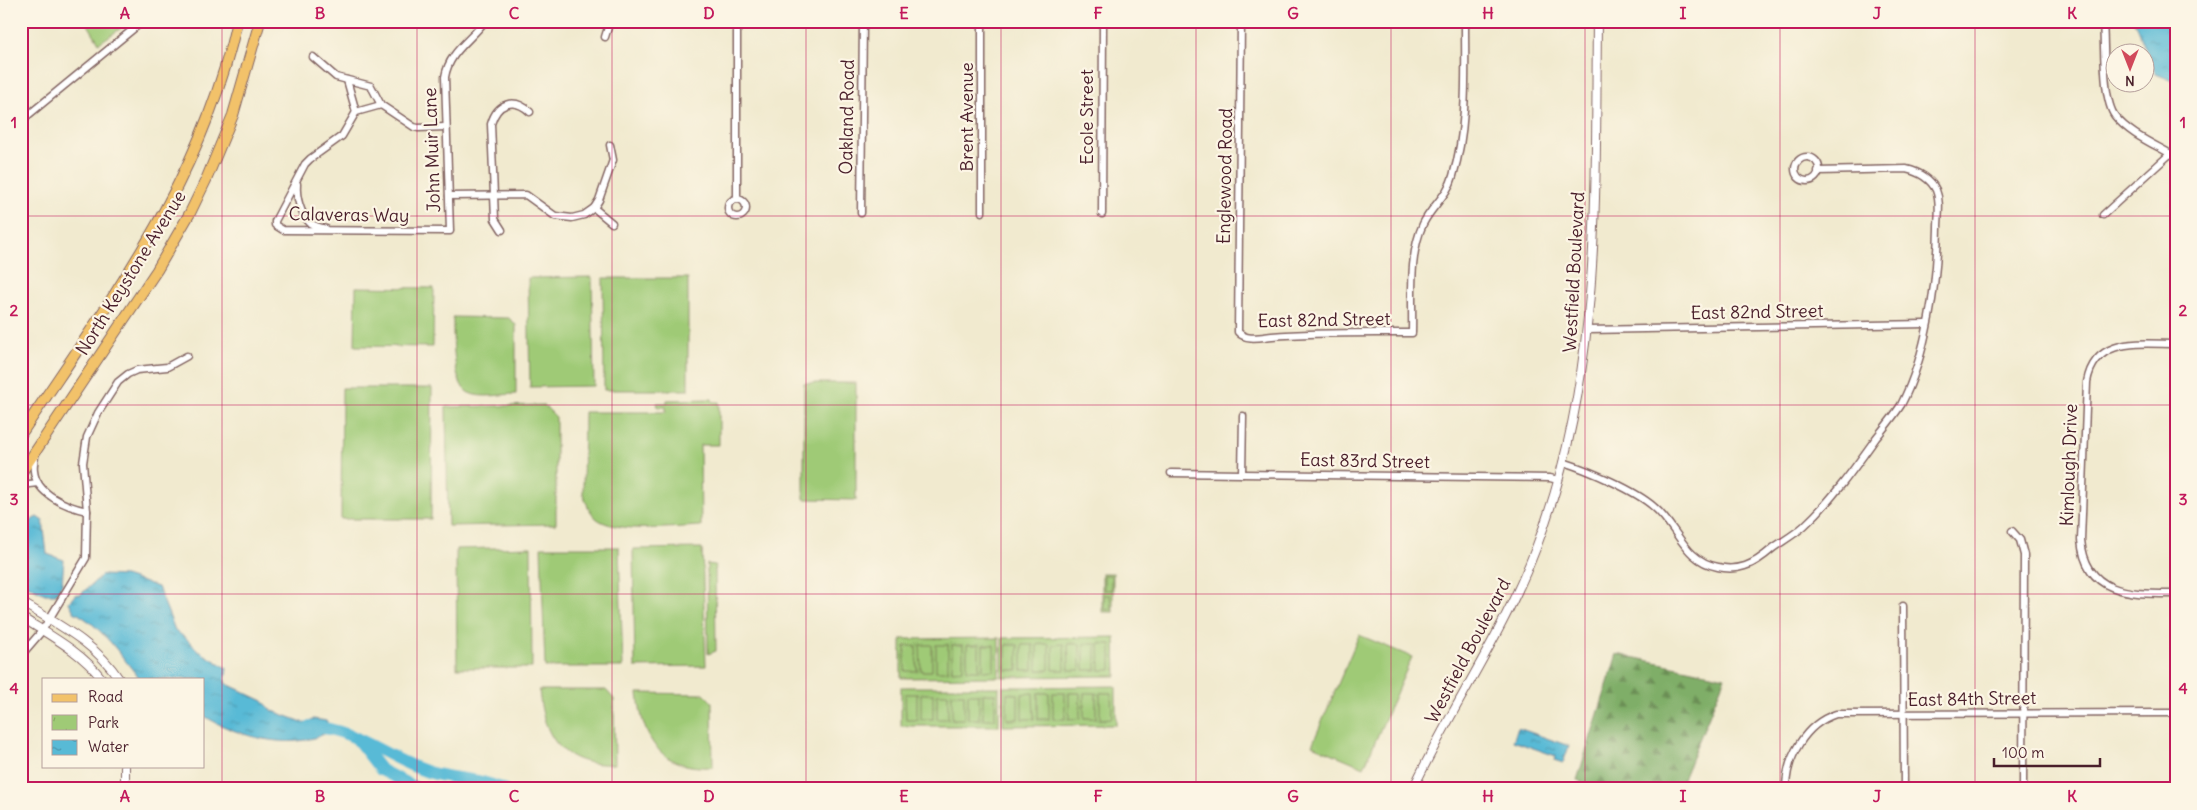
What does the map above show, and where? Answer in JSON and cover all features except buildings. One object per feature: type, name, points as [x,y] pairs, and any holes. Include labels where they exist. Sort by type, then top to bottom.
[{"type":"main road","name":"North Keystone Avenue","points":[[21,434],[142,254],[174,196],[196,150],[212,110],[237,21]]},
{"type":"main road","name":"North Keystone Avenue","points":[[21,472],[157,270],[196,202],[233,115],[260,21]]},
{"type":"street","points":[[21,121],[142,21]]},
{"type":"street","name":"John Muir Lane","points":[[450,231],[444,82],[448,65],[457,50],[473,36],[485,21]]},
{"type":"street","points":[[605,37],[610,21]]},
{"type":"street","points":[[737,21],[737,199]]},
{"type":"street","name":"Oakland Road","points":[[861,213],[863,21]]},
{"type":"street","name":"Brent Avenue","points":[[982,21],[982,212]]},
{"type":"street","name":"Ecole Street","points":[[1102,214],[1103,21]]},
{"type":"street","name":"Englewood Road","points":[[1238,332],[1242,21]]},
{"type":"street","name":"East 82nd Street","points":[[1238,332],[1242,336],[1254,338],[1298,333],[1412,333],[1416,243],[1428,215],[1448,190],[1452,181],[1463,123],[1465,102],[1464,21]]},
{"type":"street","name":"Westfield Boulevard","points":[[1413,789],[1513,603],[1537,546],[1563,462],[1580,388],[1588,330],[1593,260],[1597,21]]},
{"type":"street","points":[[2103,21],[2107,95],[2111,110],[2122,122],[2148,141],[2173,155],[2103,215]]},
{"type":"street","points":[[313,56],[336,77],[363,82],[372,86],[381,105],[418,128],[445,127]]},
{"type":"street","points":[[347,80],[356,112]]},
{"type":"street","points":[[502,230],[495,221],[490,130],[492,118],[500,107],[511,102],[521,105],[530,112]]},
{"type":"street","points":[[329,231],[310,223],[300,207],[296,193],[298,178],[310,158],[342,136],[356,112],[381,105]]},
{"type":"street","points":[[449,196],[526,195],[551,214],[563,218],[584,215],[594,208],[600,200],[612,164],[613,154],[610,145]]},
{"type":"street","points":[[1563,462],[1586,470],[1647,502],[1662,514],[1673,532],[1697,560],[1711,566],[1724,568],[1745,566],[1802,528],[1820,510],[1854,469],[1900,405],[1916,363],[1926,324],[1936,265],[1939,203],[1936,191],[1928,180],[1920,173],[1906,169],[1818,171]]},
{"type":"street","name":"Calaveras Way","points":[[298,178],[275,221],[277,227],[283,230],[450,231]]},
{"type":"street","points":[[594,208],[612,223]]},
{"type":"street","name":"East 82nd Street","points":[[1588,330],[1926,324]]},
{"type":"street","name":"Kimlough Drive","points":[[2176,344],[2129,344],[2117,346],[2103,354],[2093,366],[2087,382],[2081,532],[2083,555],[2098,579],[2116,591],[2176,594]]},
{"type":"street","points":[[23,653],[42,631],[86,558],[87,511],[84,457],[90,428],[101,407],[118,382],[128,374],[137,370],[162,369],[187,356]]},
{"type":"street","points":[[1242,416],[1242,474]]},
{"type":"street","points":[[35,452],[34,472],[38,483],[56,500],[75,509],[87,511]]},
{"type":"street","name":"East 83rd Street","points":[[1171,473],[1550,478],[1558,480]]},
{"type":"street","points":[[21,484],[38,483]]},
{"type":"street","points":[[2012,530],[2020,540],[2024,555],[2023,789]]},
{"type":"street","points":[[21,602],[93,648],[109,664],[118,678]]},
{"type":"street","points":[[1903,606],[1904,789]]},
{"type":"street","points":[[21,617],[82,659],[101,678]]},
{"type":"street","name":"East 84th Street","points":[[1786,789],[1790,759],[1814,727],[1826,717],[1839,713],[1904,715],[2024,713],[2176,714]]},
{"type":"street","points":[[125,768],[125,789]]},
{"type":"green space","points":[[86,21],[132,21],[99,43]]},
{"type":"green space","points":[[592,277],[594,386],[530,387],[528,278]]},
{"type":"green space","points":[[603,278],[688,278],[688,390],[604,390]]},
{"type":"green space","points":[[356,287],[434,288],[433,347],[355,346]]},
{"type":"green space","points":[[453,317],[509,318],[516,325],[516,394],[480,396],[469,393],[463,388],[456,370]]},
{"type":"green space","points":[[804,383],[856,383],[856,500],[804,499]]},
{"type":"green space","points":[[342,388],[432,388],[431,519],[341,519]]},
{"type":"green space","points":[[712,399],[713,402],[719,402],[719,445],[700,445],[701,526],[631,528],[605,523],[596,518],[583,494],[584,412],[666,412],[666,407],[658,407],[657,403],[667,403],[667,400]]},
{"type":"green space","points":[[544,405],[556,417],[556,524],[448,526],[446,407]]},
{"type":"green space","points":[[531,547],[532,668],[457,668],[456,549]]},
{"type":"green space","points":[[541,547],[619,547],[623,667],[545,667]]},
{"type":"green space","points":[[702,548],[706,666],[635,667],[633,549]]},
{"type":"green space","points":[[707,564],[715,565],[716,651],[708,654]]},
{"type":"green space","points":[[1102,573],[1113,573],[1113,612],[1102,612]]},
{"type":"green space","points":[[1104,575],[1111,575],[1111,590],[1104,590]]},
{"type":"green space","points":[[1104,595],[1110,595],[1111,609],[1104,610]]},
{"type":"green space","points":[[1359,635],[1412,657],[1364,767],[1312,745]]},
{"type":"green space","points":[[1115,637],[1116,676],[1002,677],[1002,638]]},
{"type":"green space","points":[[999,638],[999,677],[901,678],[901,639]]},
{"type":"green space","points":[[1049,644],[1049,670],[1037,670],[1037,645]]},
{"type":"green space","points":[[1064,644],[1065,670],[1053,670],[1053,645]]},
{"type":"green space","points":[[1068,644],[1080,644],[1080,670],[1069,670]]},
{"type":"green space","points":[[1084,644],[1096,644],[1096,670],[1084,670]]},
{"type":"green space","points":[[1099,644],[1111,644],[1111,670],[1100,670]]},
{"type":"green space","points":[[920,645],[932,645],[932,671],[921,671]]},
{"type":"green space","points":[[936,645],[948,645],[948,671],[936,671]]},
{"type":"green space","points":[[952,645],[963,645],[963,670],[952,671]]},
{"type":"green space","points":[[967,645],[979,645],[979,670],[967,670]]},
{"type":"green space","points":[[983,645],[994,645],[994,670],[983,671]]},
{"type":"green space","points":[[1006,645],[1018,645],[1018,670],[1006,670]]},
{"type":"green space","points":[[1022,645],[1033,645],[1033,670],[1022,670]]},
{"type":"green space","points":[[905,646],[916,646],[917,671],[905,671]]},
{"type":"green space","points":[[1617,654],[1725,677],[1679,789],[1603,789],[1577,780]]},
{"type":"green space","points":[[1116,686],[1116,725],[1003,726],[1003,687]]},
{"type":"green space","points":[[901,687],[999,687],[999,726],[901,726]]},
{"type":"green space","points":[[539,690],[606,690],[614,699],[615,764],[597,764],[582,760],[569,755],[559,746],[545,722]]},
{"type":"green space","points":[[638,693],[704,694],[712,702],[713,767],[695,767],[680,763],[668,758],[658,749],[644,725]]},
{"type":"green space","points":[[1033,693],[1034,719],[1022,719],[1022,694]]},
{"type":"green space","points":[[1038,693],[1049,693],[1049,719],[1038,719]]},
{"type":"green space","points":[[1053,693],[1065,693],[1065,719],[1053,719]]},
{"type":"green space","points":[[1069,693],[1080,693],[1080,718],[1069,719]]},
{"type":"green space","points":[[1084,693],[1096,693],[1096,718],[1084,718]]},
{"type":"green space","points":[[1100,693],[1111,693],[1112,718],[1100,719]]},
{"type":"green space","points":[[905,694],[917,694],[917,720],[906,720]]},
{"type":"green space","points":[[921,694],[933,694],[933,719],[921,719]]},
{"type":"green space","points":[[937,694],[948,694],[948,719],[937,719]]},
{"type":"green space","points":[[952,694],[964,694],[964,719],[952,719]]},
{"type":"green space","points":[[968,694],[979,694],[979,719],[968,719]]},
{"type":"green space","points":[[983,694],[995,694],[995,719],[983,719]]},
{"type":"green space","points":[[1007,694],[1018,694],[1018,719],[1007,719]]},
{"type":"water","points":[[2134,21],[2159,21],[2176,34],[2176,82],[2156,74],[2154,69],[2154,42],[2143,42]]},
{"type":"water","points":[[37,517],[43,521],[47,554],[64,560],[62,584],[56,594],[45,594],[21,582],[21,546],[23,537],[30,522]]},
{"type":"water","points":[[102,575],[125,576],[158,587],[175,630],[197,650],[227,668],[225,683],[263,701],[273,711],[305,723],[313,719],[327,721],[326,733],[312,739],[296,741],[264,739],[232,730],[205,717],[205,678],[139,678],[102,633],[74,612],[69,602],[76,594],[80,595]]},
{"type":"water","points":[[1518,728],[1569,746],[1563,763],[1554,760],[1556,756],[1513,741]]},
{"type":"waterway","points":[[310,726],[343,733],[428,772],[484,782],[503,789]]},
{"type":"waterway","points":[[356,738],[381,770],[418,789]]}]
